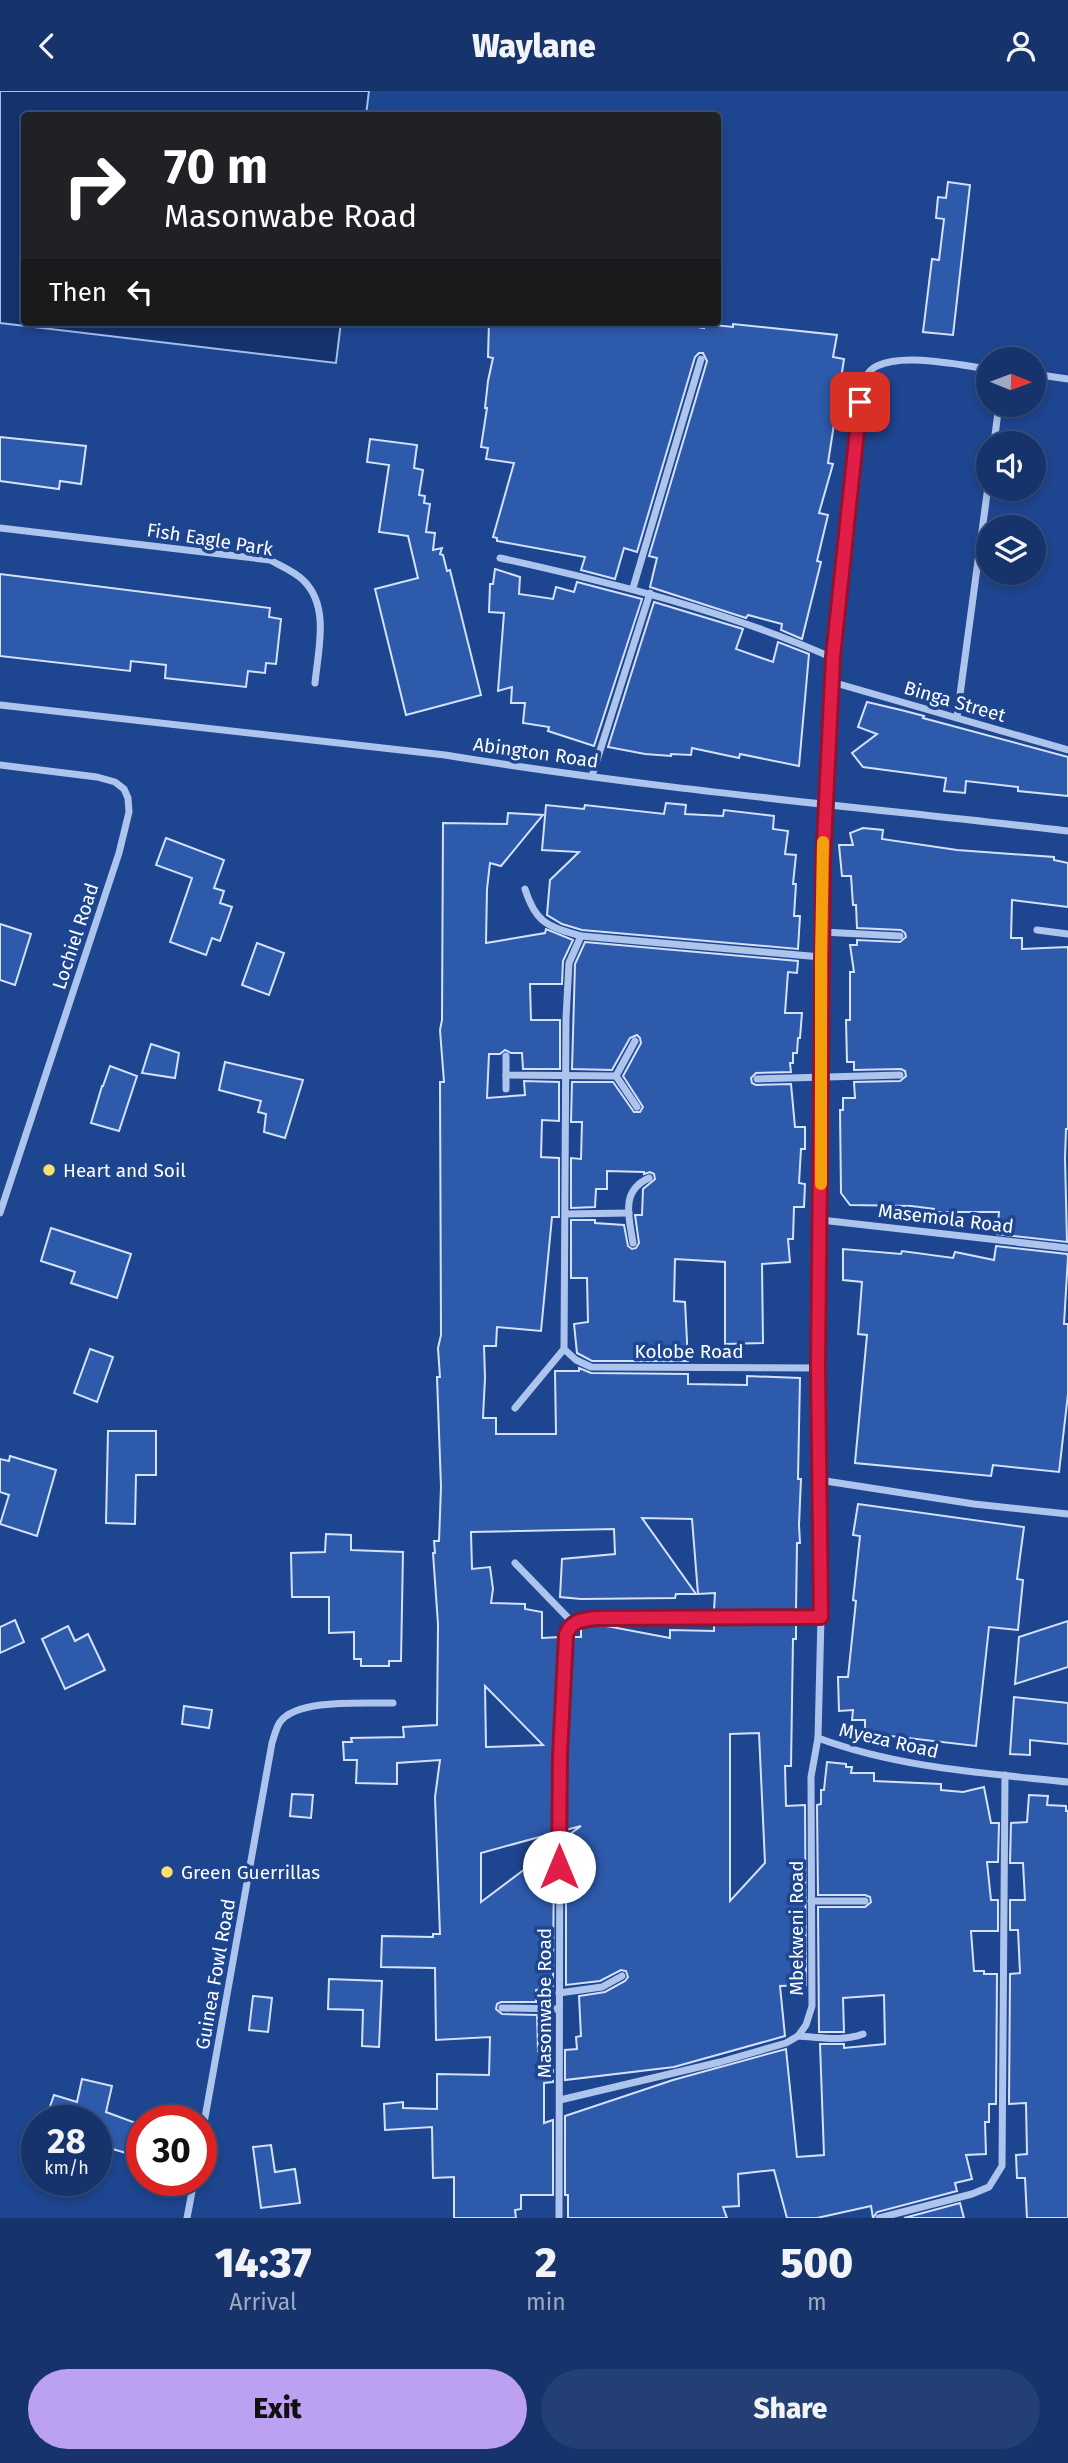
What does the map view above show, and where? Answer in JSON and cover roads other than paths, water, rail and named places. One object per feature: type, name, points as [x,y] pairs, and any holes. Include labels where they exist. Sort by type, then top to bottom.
[{"type":"street","points":[[632,588],[701,359]]},
{"type":"street","name":"Myeza Road","points":[[976,368],[914,361],[890,362],[874,367],[865,378],[860,402],[833,657],[825,805],[820,1077],[818,1368],[821,1617],[818,1738],[884,1759],[1068,1782]]},
{"type":"street","points":[[1046,376],[1068,379]]},
{"type":"street","points":[[957,717],[986,501]]},
{"type":"street","name":"Fish Eagle Park","points":[[0,528],[270,561],[303,579],[318,599],[321,629],[315,683]]},
{"type":"street","points":[[500,558],[650,593],[833,657]]},
{"type":"street","points":[[592,776],[650,593]]},
{"type":"street","name":"Binga Street","points":[[832,682],[1068,750]]},
{"type":"street","name":"Abington Road","points":[[0,705],[445,755],[825,805],[1068,831]]},
{"type":"street","name":"Lochiel Road","points":[[0,765],[114,782],[124,789],[129,812],[119,853],[0,1213]]},
{"type":"street","points":[[525,889],[530,906],[539,919],[548,926],[580,936],[821,957]]},
{"type":"street","points":[[1037,930],[1068,934]]},
{"type":"street","points":[[822,932],[900,936]]},
{"type":"street","points":[[515,1408],[565,1349],[566,1018],[569,963],[580,936]]},
{"type":"street","points":[[616,1076],[635,1041]]},
{"type":"street","points":[[506,1056],[506,1089]]},
{"type":"street","points":[[506,1075],[616,1076]]},
{"type":"street","points":[[757,1079],[900,1075]]},
{"type":"street","points":[[616,1076],[637,1107]]},
{"type":"street","points":[[633,1243],[629,1213],[630,1194],[640,1182],[649,1178]]},
{"type":"street","points":[[566,1214],[629,1213]]},
{"type":"street","name":"Masemola Road","points":[[821,1220],[1068,1248]]},
{"type":"street","name":"Kolobe Road","points":[[565,1349],[576,1360],[591,1367],[818,1368]]},
{"type":"street","points":[[819,1480],[974,1504],[1068,1514]]},
{"type":"street","points":[[515,1563],[573,1623],[610,1618],[821,1617]]},
{"type":"street","name":"Masonwabe Road","points":[[559,2218],[560,1755],[566,1635],[573,1623]]},
{"type":"street","name":"Guinea Fowl Road","points":[[207,2105],[272,1743],[280,1723],[297,1710],[327,1705],[393,1703]]},
{"type":"street","name":"Mbekweni Road","points":[[798,2036],[806,2025],[812,2006],[811,1777],[818,1738]]},
{"type":"street","points":[[878,2218],[972,2194],[989,2187],[1002,2166],[1005,1775]]},
{"type":"street","points":[[811,1901],[865,1901]]},
{"type":"street","points":[[559,1993],[602,1987],[622,1976]]},
{"type":"street","points":[[502,2008],[559,2009]]},
{"type":"street","points":[[560,2100],[720,2062],[786,2043],[798,2036],[846,2038],[863,2034]]},
{"type":"street","points":[[187,2218],[191,2196]]},
{"type":"water","points":[[0,91],[369,91],[366,112],[21,112],[21,326],[0,323]]},
{"type":"water","points":[[25,326],[341,326],[336,363]]},
{"type":"place","name":"Heart and Soil","points":[[49,1170]]},
{"type":"place","name":"Green Guerrillas","points":[[167,1872]]}]
